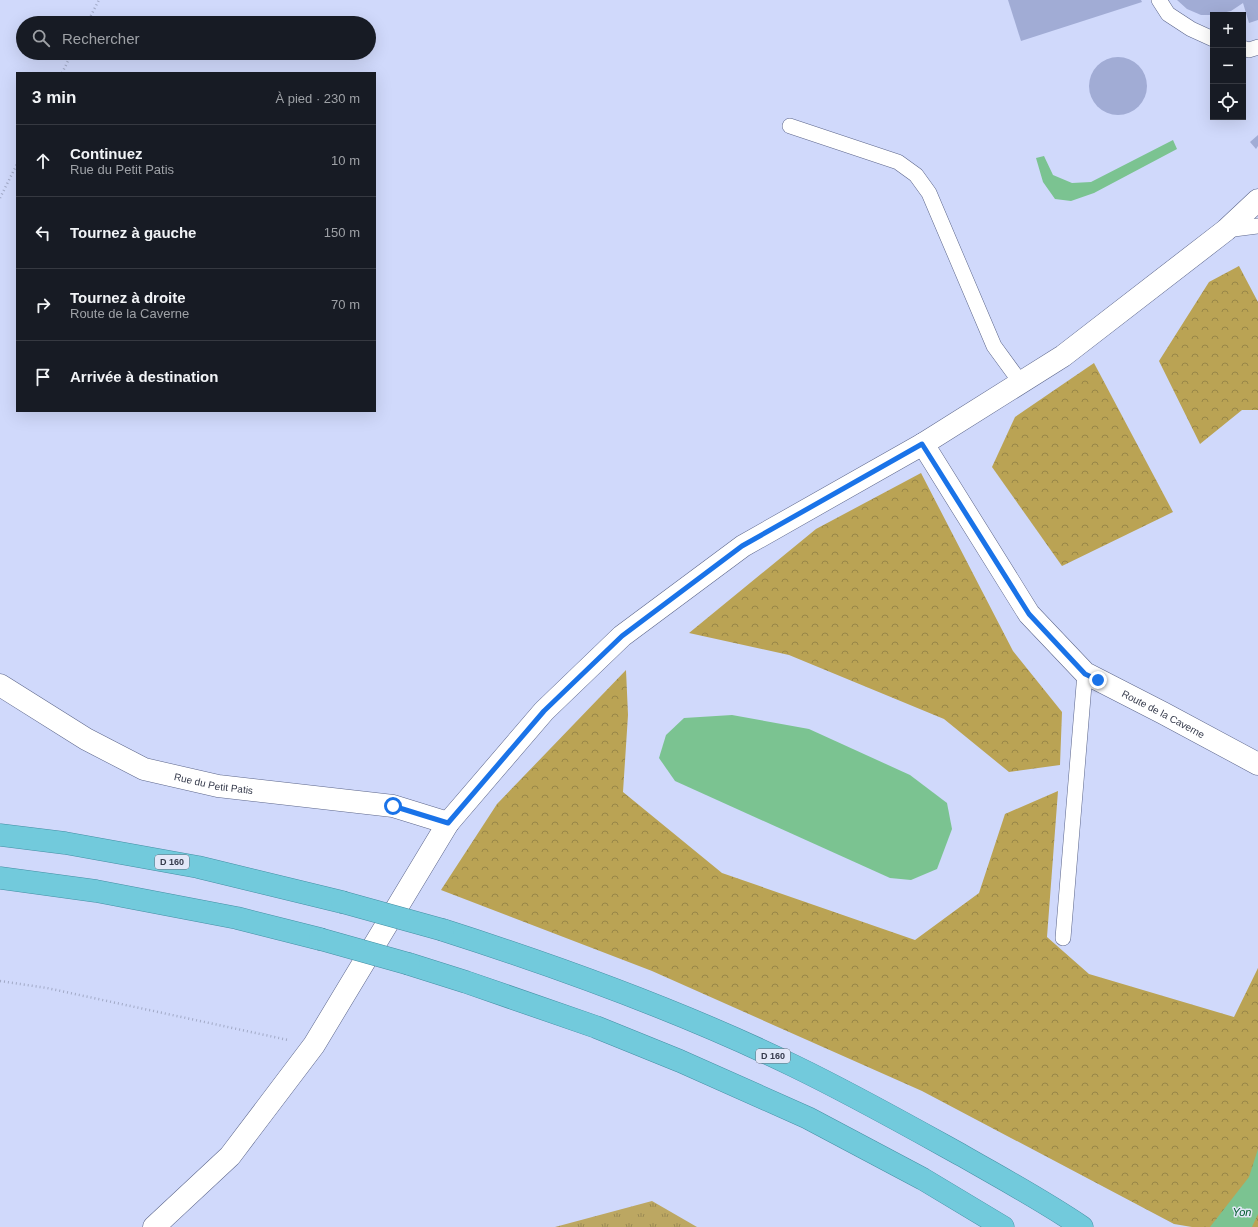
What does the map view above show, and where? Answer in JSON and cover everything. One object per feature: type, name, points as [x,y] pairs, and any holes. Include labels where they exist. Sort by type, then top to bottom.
[{"type":"highway","name":"D 160","points":[[0,835],[65,843],[198,867],[342,902],[443,930],[510,951],[609,987],[700,1024],[793,1065],[890,1115],[1082,1227]]},
{"type":"highway","points":[[0,878],[96,892],[237,918],[409,964],[596,1027],[688,1065],[808,1118],[923,1180],[1003,1227]]},
{"type":"street","points":[[154,1227],[230,1156],[314,1045],[448,823],[544,711],[622,636],[742,546],[922,444],[1062,356],[1226,230],[1258,200]]},
{"type":"street","name":"Route de la Caverne","points":[[922,444],[1029,614],[1085,674],[1163,713],[1258,764]]},
{"type":"street","name":"Rue du Petit Patis","points":[[0,685],[86,739],[144,769],[218,786],[393,806],[448,823]]},
{"type":"lane","points":[[1159,0],[1168,14],[1191,29],[1210,37]]},
{"type":"lane","points":[[1246,49],[1249,50],[1258,47]]},
{"type":"lane","points":[[790,126],[898,162],[916,174],[929,193],[994,346],[1021,383]]},
{"type":"lane","points":[[1226,230],[1258,226]]},
{"type":"lane","points":[[1063,938],[1085,674]]},
{"type":"path","points":[[91,16],[99,0]]},
{"type":"path","points":[[62,72],[68,60]]},
{"type":"path","points":[[0,198],[16,166]]},
{"type":"path","points":[[0,981],[47,988],[314,1045]]},
{"type":"green space","points":[[1239,266],[1258,302],[1258,410],[1242,410],[1200,444],[1159,361],[1209,282]]},
{"type":"green space","points":[[1094,363],[1173,512],[1062,566],[992,467],[1015,417]]},
{"type":"green space","points":[[921,473],[1013,651],[1062,712],[1060,765],[1009,772],[944,719],[789,655],[689,633],[816,529]]},
{"type":"green space","points":[[626,670],[628,715],[623,792],[722,873],[915,940],[979,893],[1005,814],[1058,791],[1047,937],[1089,974],[1234,1017],[1258,968],[1258,1227],[1192,1227],[1174,1224],[922,1091],[652,971],[441,890],[497,804]]},
{"type":"green space","points":[[652,1201],[697,1227],[555,1227]]},
{"type":"water","points":[[1173,140],[1177,149],[1094,193],[1071,201],[1055,199],[1043,182],[1036,158],[1044,156],[1053,175],[1072,183],[1091,182]]},
{"type":"water","points":[[732,715],[809,729],[910,775],[947,803],[952,829],[937,869],[911,880],[890,878],[675,781],[659,758],[666,735],[684,718]]},
{"type":"water","name":"Yon","points":[[1258,1149],[1258,1214],[1252,1227],[1210,1227],[1249,1177]]},
{"type":"building","points":[[1008,0],[1141,0],[1142,2],[1021,41]]},
{"type":"building","points":[[1177,0],[1258,0],[1258,20],[1249,23],[1243,3],[1231,11],[1210,12],[1210,15],[1201,15],[1187,9]]},
{"type":"building","points":[[1118,57],[1129,59],[1142,70],[1145,75],[1147,86],[1145,97],[1134,110],[1129,113],[1118,115],[1107,113],[1094,102],[1091,97],[1089,86],[1091,75],[1102,62],[1107,59]]},
{"type":"building","points":[[1258,135],[1258,146],[1256,149],[1250,142]]},
{"type":"route","points":[[393,806],[448,823],[544,711],[622,636],[742,546],[922,444],[1029,614],[1085,674],[1098,680]]}]
